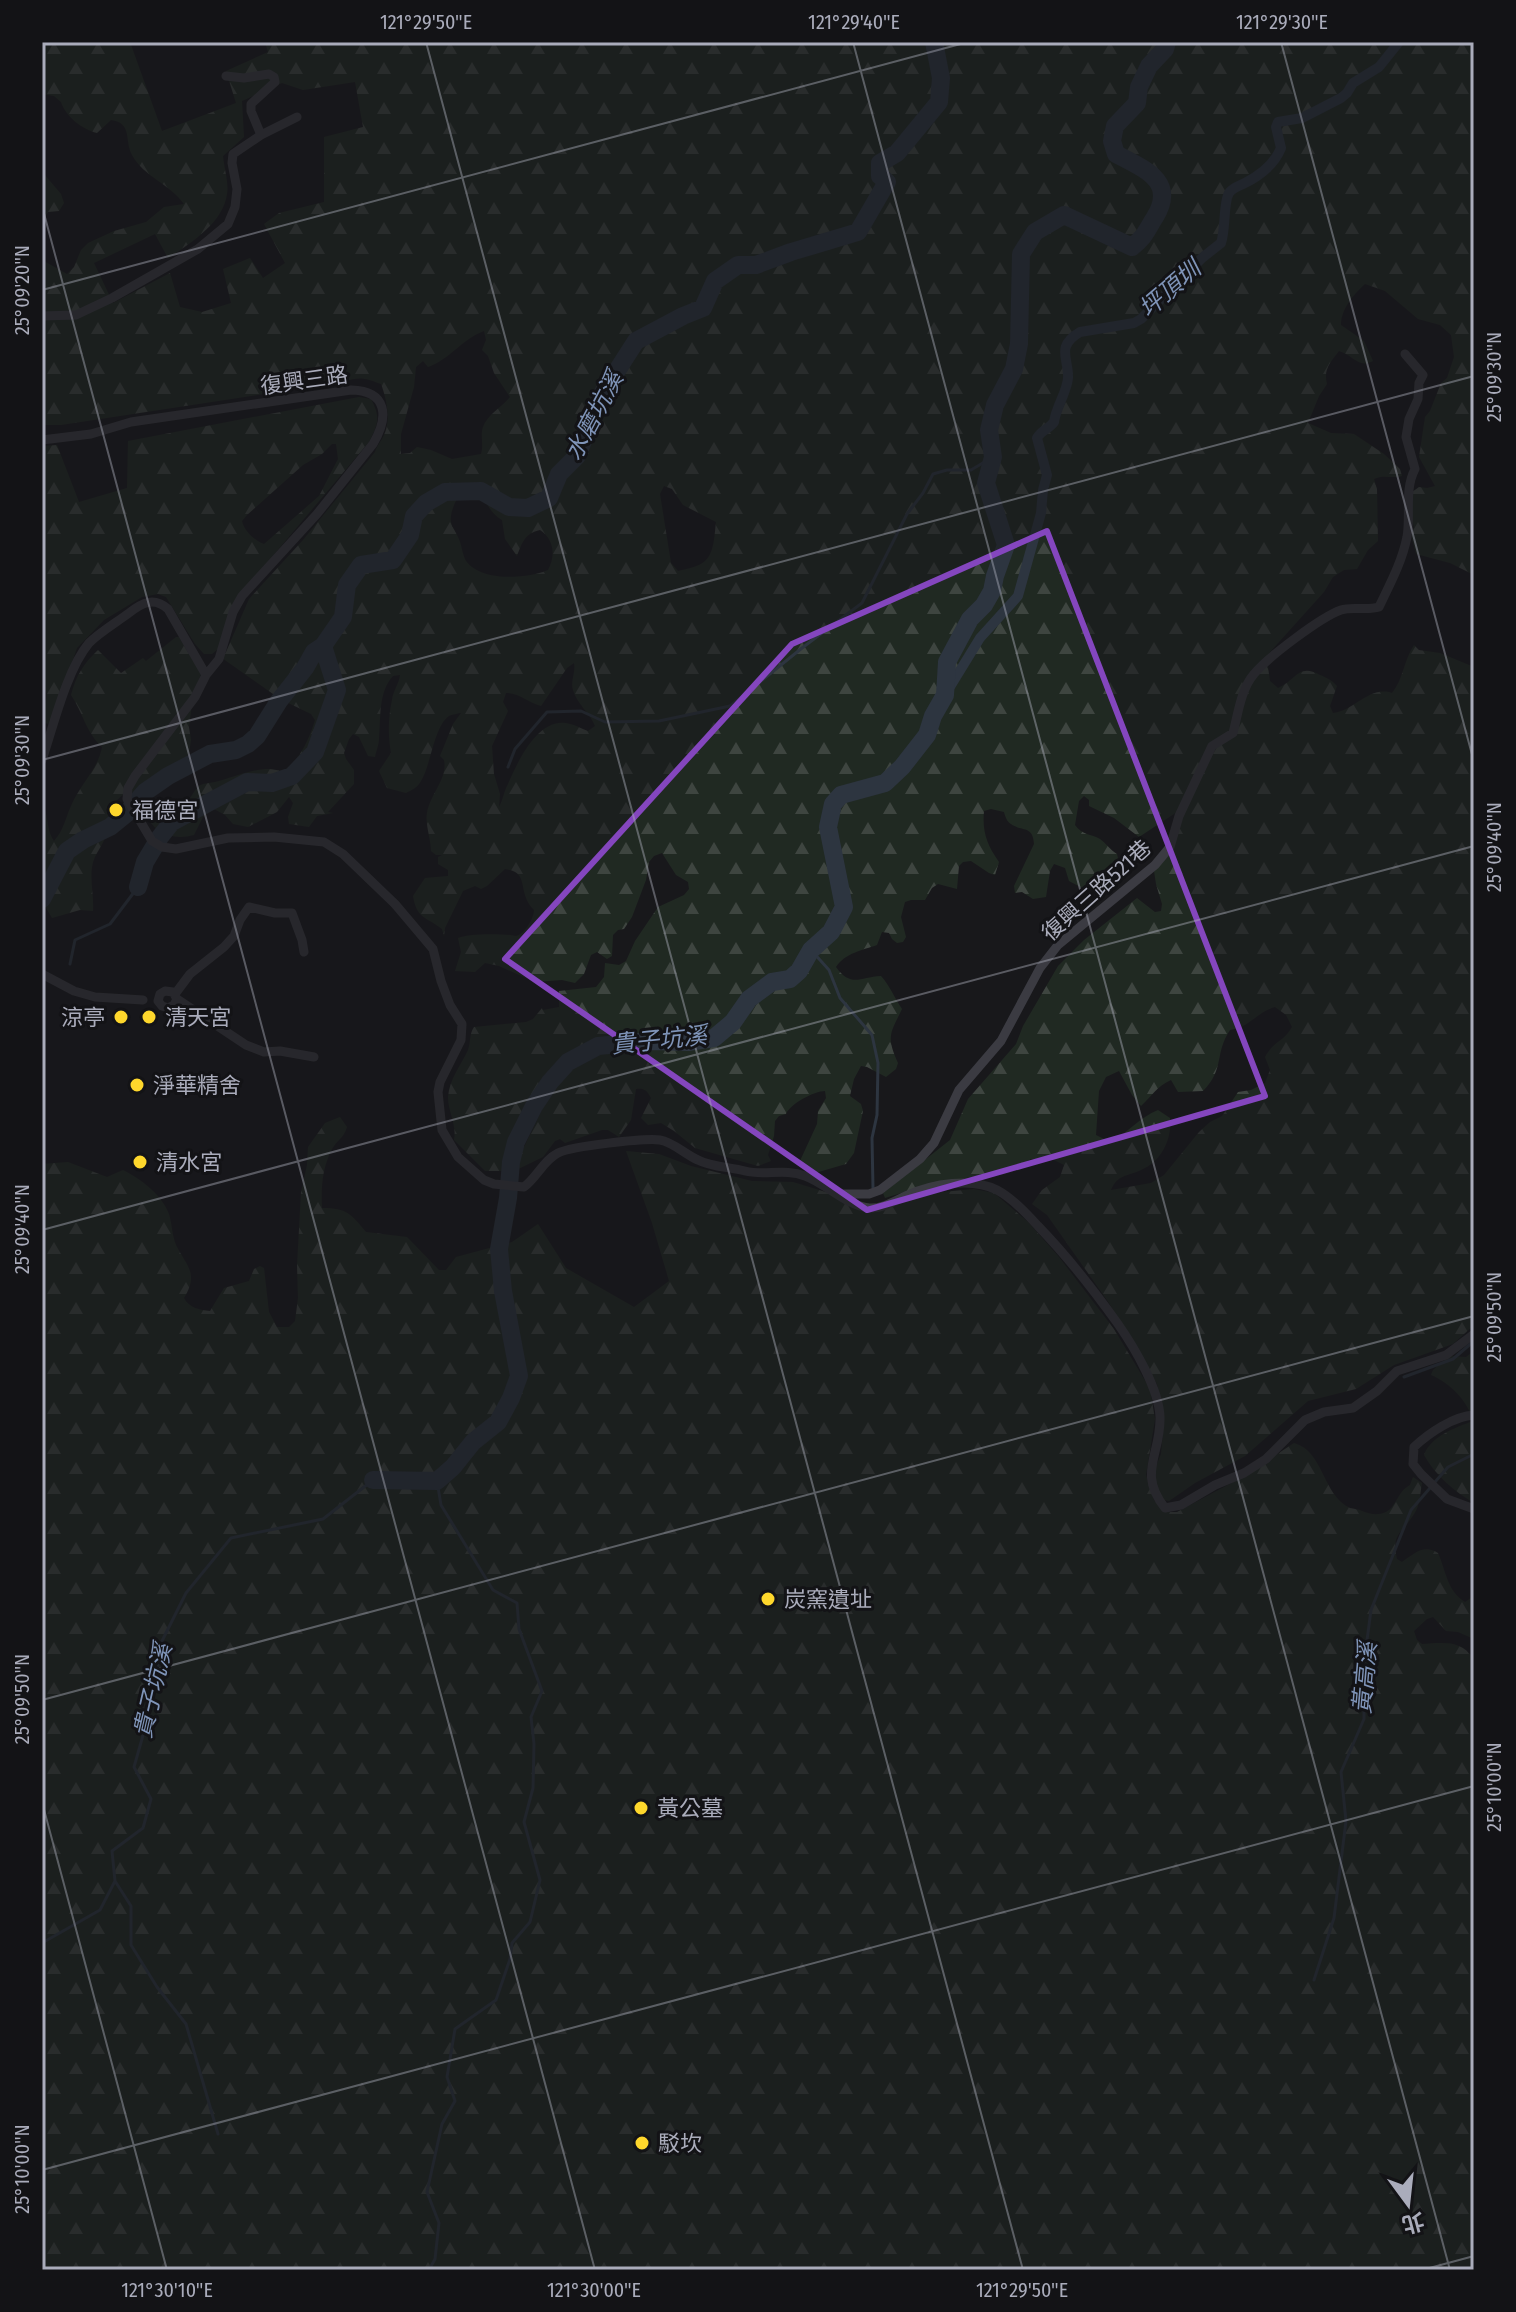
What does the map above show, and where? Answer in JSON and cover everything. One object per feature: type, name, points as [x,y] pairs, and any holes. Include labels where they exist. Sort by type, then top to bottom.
[{"type":"street","points":[[226,76],[244,78],[269,74],[274,77],[275,82],[251,104],[261,135]]},
{"type":"street","points":[[42,316],[76,315],[198,249],[228,224],[235,207],[237,189],[233,154],[261,135],[297,117]]},
{"type":"street","name":"復興三路521巷","points":[[840,1194],[869,1194],[880,1190],[920,1159],[934,1143],[959,1090],[1001,1041],[1040,968],[1058,945],[1155,865],[1170,847],[1179,816],[1212,746],[1233,733],[1244,692],[1253,674],[1291,641],[1343,609],[1371,610],[1379,607],[1402,559],[1407,534],[1409,481],[1415,469],[1406,437],[1423,375],[1405,354]]},
{"type":"street","name":"復興三路","points":[[42,440],[91,434],[131,422],[351,390],[372,393],[384,416],[380,432],[317,514],[242,596],[233,612],[219,659],[128,788],[127,799],[135,814],[152,841],[162,847],[176,849],[228,838],[274,837],[324,842],[343,854],[395,904],[433,949],[450,1005],[462,1024],[461,1040],[438,1092],[442,1130],[458,1157],[484,1180],[524,1187],[559,1153],[585,1146],[662,1140],[700,1162],[751,1173],[774,1171],[803,1175],[840,1194]]},
{"type":"street","points":[[42,760],[72,673],[89,644],[139,606],[153,601],[160,602],[168,609],[206,675]]},
{"type":"street","points":[[304,952],[292,913],[249,907],[234,936],[190,974],[176,996],[246,1045],[264,1052],[280,1051],[314,1057]]},
{"type":"street","points":[[42,974],[74,991],[95,997],[143,1000]]},
{"type":"street","points":[[840,1194],[851,1204],[872,1208],[888,1205],[928,1187],[979,1185],[997,1190],[1023,1210],[1067,1257],[1120,1327],[1154,1388],[1160,1415],[1158,1441],[1149,1474],[1156,1498],[1165,1508],[1181,1505],[1215,1485],[1244,1473],[1266,1459],[1305,1420],[1324,1412],[1353,1408],[1377,1391],[1397,1371],[1446,1355],[1474,1334]]},
{"type":"street","points":[[1474,1415],[1463,1415],[1420,1441],[1414,1447],[1413,1464],[1447,1499],[1474,1509]]},
{"type":"highlighted area","points":[[1047,531],[1265,1096],[867,1210],[505,959],[792,644]]},
{"type":"green space","points":[[42,42],[130,42],[162,131],[236,103],[226,71],[268,52],[265,42],[1474,42],[1474,575],[1450,563],[1416,554],[1411,535],[1414,527],[1410,514],[1412,492],[1419,487],[1435,486],[1419,457],[1425,417],[1441,383],[1447,378],[1454,357],[1451,335],[1440,325],[1418,319],[1385,291],[1365,284],[1348,303],[1341,325],[1364,341],[1373,361],[1360,362],[1339,351],[1328,366],[1327,384],[1308,423],[1331,433],[1354,434],[1384,454],[1400,469],[1402,476],[1374,479],[1378,541],[1368,550],[1357,569],[1344,570],[1333,577],[1324,592],[1270,652],[1267,660],[1270,681],[1278,688],[1307,671],[1333,682],[1337,686],[1330,706],[1333,713],[1376,692],[1392,693],[1414,645],[1419,650],[1440,653],[1474,667],[1474,1325],[1453,1344],[1394,1365],[1356,1389],[1308,1401],[1245,1456],[1169,1501],[1164,1500],[1153,1474],[1161,1454],[1163,1432],[1157,1384],[1109,1303],[1047,1215],[1032,1204],[1042,1190],[1060,1177],[1064,1165],[1052,1159],[1031,1159],[1006,1174],[953,1180],[885,1198],[883,1193],[950,1140],[968,1099],[1016,1044],[1058,966],[1084,940],[1137,898],[1155,912],[1161,911],[1154,871],[1169,847],[1180,810],[1139,837],[1114,818],[1089,806],[1089,800],[1084,796],[1079,801],[1075,825],[1084,833],[1100,839],[1117,854],[1117,866],[1110,874],[1089,884],[1086,890],[1069,881],[1065,868],[1054,864],[1046,897],[1033,899],[1022,892],[1015,893],[1014,886],[1034,844],[1032,834],[1010,823],[1004,812],[984,811],[986,838],[999,862],[995,875],[971,861],[963,862],[959,866],[957,889],[938,884],[925,900],[905,902],[901,917],[906,937],[903,942],[897,943],[889,933],[882,932],[877,945],[840,962],[836,967],[851,979],[881,976],[902,1009],[891,1035],[898,1063],[896,1069],[886,1077],[861,1066],[854,1079],[850,1096],[861,1104],[863,1111],[854,1153],[846,1164],[815,1173],[799,1163],[817,1124],[818,1111],[826,1098],[825,1091],[803,1099],[786,1114],[779,1116],[775,1121],[768,1155],[771,1161],[758,1166],[695,1148],[661,1123],[648,1125],[641,1118],[651,1098],[645,1090],[636,1089],[631,1120],[619,1137],[602,1130],[565,1143],[560,1139],[543,1157],[512,1172],[553,1087],[531,1113],[506,1171],[485,1171],[454,1140],[448,1102],[451,1085],[468,1050],[474,1027],[526,1022],[542,1008],[559,1007],[559,991],[596,987],[604,977],[605,963],[619,965],[626,961],[635,941],[658,907],[684,895],[689,889],[688,882],[676,875],[662,853],[654,856],[649,862],[646,880],[632,917],[624,929],[613,935],[612,956],[607,959],[597,952],[591,955],[584,974],[575,983],[562,980],[535,982],[485,963],[475,972],[455,971],[461,952],[458,938],[484,934],[516,936],[528,925],[534,910],[518,874],[505,869],[487,886],[481,889],[475,886],[463,891],[444,936],[442,929],[417,909],[413,896],[425,878],[448,876],[448,870],[438,864],[438,857],[442,855],[431,851],[427,818],[445,767],[440,756],[461,713],[444,721],[418,785],[406,793],[387,788],[379,771],[391,753],[390,713],[400,675],[393,676],[385,690],[375,757],[368,756],[359,737],[353,734],[344,753],[354,770],[354,784],[328,812],[333,813],[317,816],[309,827],[289,824],[293,803],[289,797],[277,812],[248,827],[233,824],[214,809],[203,817],[194,835],[186,837],[164,834],[148,819],[144,812],[180,806],[203,784],[255,770],[281,771],[297,759],[315,720],[311,714],[280,699],[222,658],[249,599],[303,540],[375,452],[386,429],[388,416],[381,384],[358,378],[61,425],[42,425],[42,260],[67,274],[88,243],[114,231],[146,222],[164,207],[184,204],[137,163],[122,125],[111,120],[97,133],[91,131],[71,117],[54,96],[42,94]],"holes":[[[355,82],[363,127],[324,137],[324,202],[279,213],[264,224],[285,263],[263,278],[250,258],[223,269],[231,303],[202,312],[180,307],[170,273],[113,303],[94,263],[155,234],[168,258],[196,239],[213,223],[224,204],[227,185],[223,156],[244,137],[242,101],[282,83],[303,90]],[[484,331],[486,340],[482,350],[510,397],[485,423],[481,454],[452,459],[417,447],[410,453],[401,454],[401,434],[414,387],[416,367],[423,361],[428,367],[436,364]],[[466,486],[475,486],[493,513],[502,520],[505,539],[517,556],[527,536],[540,530],[552,548],[548,570],[505,577],[473,568],[465,559],[452,526],[454,505]],[[664,486],[672,489],[683,505],[716,522],[713,546],[704,562],[678,571],[671,563],[660,494]],[[574,663],[573,690],[595,726],[588,731],[559,723],[539,733],[518,764],[499,807],[500,794],[494,774],[492,746],[508,711],[503,702],[506,693],[541,706],[567,668]],[[1275,1007],[1286,1015],[1292,1027],[1265,1057],[1270,1070],[1265,1083],[1238,1092],[1222,1116],[1199,1132],[1164,1175],[1151,1183],[1111,1190],[1120,1178],[1148,1166],[1160,1155],[1169,1134],[1170,1118],[1158,1110],[1110,1142],[1096,1135],[1099,1091],[1106,1077],[1119,1071],[1141,1106],[1158,1088],[1171,1080],[1178,1092],[1203,1091],[1214,1076],[1230,1030],[1243,1026]]]},
{"type":"green space","points":[[42,174],[61,194],[64,203],[59,211],[48,212],[42,221]]},
{"type":"green space","points":[[359,397],[371,399],[377,416],[369,442],[260,571],[218,649],[212,654],[204,654],[166,597],[158,594],[142,597],[104,620],[77,648],[50,724],[44,723],[42,446],[57,445],[79,502],[127,488],[128,441]],"holes":[[[336,444],[338,459],[319,496],[264,544],[250,535],[242,521],[247,515],[303,465]]]},
{"type":"green space","points":[[179,637],[201,674],[193,695],[189,753],[171,783],[154,793],[133,797],[127,791],[113,805],[105,837],[92,867],[93,911],[80,910],[52,918],[42,901],[42,805],[54,841],[97,763],[102,747],[92,735],[71,695],[78,676],[98,650],[121,673],[143,658],[146,661]]},
{"type":"green space","points":[[340,1117],[347,1127],[326,1163],[322,1208],[348,1213],[366,1232],[407,1237],[439,1270],[446,1270],[456,1257],[512,1242],[538,1224],[566,1268],[634,1307],[669,1281],[626,1151],[659,1154],[691,1166],[752,1181],[793,1182],[829,1193],[849,1206],[869,1213],[921,1194],[974,1189],[994,1193],[1028,1222],[1059,1257],[1114,1329],[1150,1389],[1155,1419],[1146,1475],[1154,1500],[1164,1512],[1177,1512],[1241,1478],[1294,1443],[1311,1455],[1334,1493],[1350,1508],[1371,1514],[1383,1513],[1393,1506],[1413,1477],[1422,1483],[1416,1511],[1396,1539],[1397,1559],[1402,1562],[1420,1551],[1433,1550],[1438,1553],[1451,1586],[1459,1597],[1465,1602],[1474,1596],[1474,1639],[1446,1631],[1433,1617],[1414,1631],[1422,1644],[1457,1645],[1474,1659],[1474,2270],[42,2270],[42,1164],[68,1162],[107,1177],[123,1170],[137,1178],[156,1194],[169,1214],[176,1245],[190,1270],[191,1282],[184,1298],[189,1304],[210,1311],[224,1288],[249,1281],[254,1269],[260,1266],[264,1268],[269,1312],[277,1327],[289,1327],[295,1321],[298,1298],[301,1192],[308,1147],[325,1123]]},
{"type":"green space","points":[[1474,1351],[1474,1503],[1446,1482],[1424,1455],[1438,1438],[1473,1421],[1467,1406],[1457,1394],[1431,1375],[1449,1356],[1466,1357]]},
{"type":"waterway","name":"水磨坑溪","points":[[42,899],[67,851],[110,827],[145,792],[168,776],[210,754],[236,750],[257,736],[314,652],[323,646],[343,617],[347,585],[361,565],[393,560],[410,535],[414,516],[426,503],[445,492],[481,491],[509,507],[528,508],[549,498],[559,474],[577,456],[602,394],[636,341],[703,308],[715,281],[738,265],[756,265],[858,232],[887,182],[880,176],[880,163],[897,153],[939,102],[941,78],[934,42]]},
{"type":"waterway","name":"貴子坑溪","points":[[373,1480],[437,1481],[473,1442],[498,1422],[511,1398],[519,1376],[503,1291],[499,1249],[516,1142],[550,1082],[568,1062],[598,1046],[714,1038],[733,1022],[749,999],[772,982],[790,979],[799,971],[811,950],[831,932],[844,907],[828,827],[833,804],[841,795],[885,783],[927,735],[945,695],[947,662],[970,619],[992,591],[1006,545],[986,483],[993,457],[989,430],[995,405],[1014,369],[1019,344],[1021,254],[1035,232],[1064,215],[1132,247],[1145,234],[1161,205],[1160,185],[1146,171],[1116,154],[1112,141],[1115,126],[1137,103],[1139,87],[1149,66],[1165,49],[1167,42]]},
{"type":"waterway","name":"坪頂圳","points":[[945,695],[980,638],[1018,596],[1041,513],[1047,475],[1037,438],[1054,422],[1066,389],[1068,371],[1065,348],[1072,337],[1080,332],[1134,323],[1141,319],[1221,243],[1229,193],[1262,173],[1275,160],[1281,148],[1276,127],[1278,122],[1302,118],[1341,98],[1353,83],[1379,67],[1399,42]]},
{"type":"waterway","points":[[508,767],[515,749],[547,712],[581,711],[605,722],[659,721],[730,706],[862,603],[907,514],[933,474],[947,470],[971,470],[993,457]]},
{"type":"waterway","points":[[138,887],[145,862],[172,822],[247,782],[272,783],[292,776],[315,752],[337,690],[323,646]]},
{"type":"waterway","points":[[42,877],[54,875]]},
{"type":"waterway","points":[[70,964],[75,940],[110,924],[138,887]]},
{"type":"waterway","points":[[811,950],[829,970],[840,998],[872,1035],[878,1063],[877,1115],[872,1138],[873,1188]]},
{"type":"waterway","points":[[1404,1377],[1453,1359],[1474,1341]]},
{"type":"waterway","name":"黃高溪","points":[[1435,1482],[1448,1467],[1474,1454]]},
{"type":"waterway","name":"貴子坑溪","points":[[42,1943],[100,1910],[115,1881],[112,1851],[143,1828],[151,1799],[134,1767],[153,1700],[161,1643],[186,1593],[231,1538],[323,1519],[373,1480]]},
{"type":"waterway","points":[[429,2270],[435,2259],[439,2223],[427,2192],[442,2124],[455,2101],[447,2077],[455,2029],[496,2000],[512,1943],[530,1922],[540,1880],[524,1822],[533,1788],[531,1717],[542,1691],[519,1629],[517,1603],[493,1590],[441,1505],[437,1481]]},
{"type":"waterway","name":"黃高溪","points":[[1314,1980],[1334,1918],[1346,1821],[1341,1772],[1364,1719],[1364,1663],[1371,1610],[1411,1510],[1430,1488]]},
{"type":"waterway","points":[[115,1881],[131,1906],[131,1945],[157,1987],[186,2024],[218,2134]]},
{"type":"place","name":"福德宮","points":[[116,810]]},
{"type":"place","name":"涼亭","points":[[121,1017]]},
{"type":"place","name":"清天宮","points":[[149,1017]]},
{"type":"place","name":"淨華精舍","points":[[137,1085]]},
{"type":"place","name":"清水宮","points":[[140,1162]]},
{"type":"place","name":"炭窯遺址","points":[[768,1599]]},
{"type":"place","name":"黃公墓","points":[[641,1808]]},
{"type":"place","name":"駁坎","points":[[642,2143]]}]
